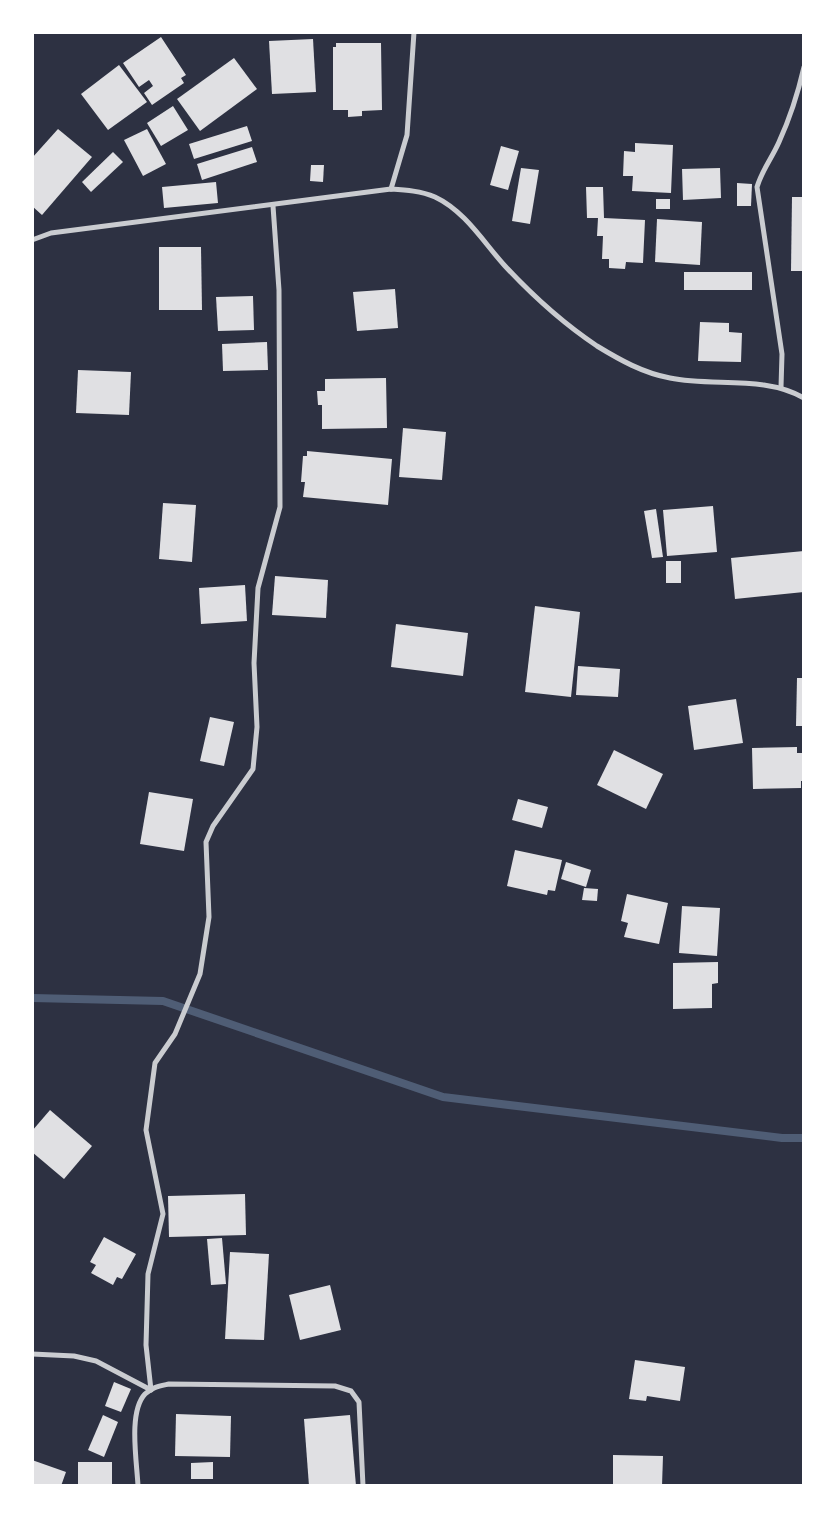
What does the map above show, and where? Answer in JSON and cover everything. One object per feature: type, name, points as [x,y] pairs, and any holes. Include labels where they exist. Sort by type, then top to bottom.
[{"type":"street","points":[[391,189],[407,135],[414,32]]},
{"type":"street","points":[[781,387],[782,354],[757,187],[762,170],[778,144],[796,100],[804,68]]},
{"type":"street","points":[[32,240],[51,232],[273,206],[391,189],[413,191],[436,198],[458,212],[507,268],[550,310],[596,345],[635,367],[670,378],[781,387],[804,398]]},
{"type":"street","points":[[151,1390],[146,1345],[148,1274],[163,1214],[146,1130],[154,1064],[175,1034],[200,974],[209,917],[206,842],[213,826],[253,769],[257,727],[254,663],[258,588],[280,507],[279,290],[273,206]]},
{"type":"street","points":[[32,1354],[74,1356],[96,1361],[151,1390]]},
{"type":"street","points":[[138,1486],[135,1421],[137,1407],[144,1395],[155,1386],[169,1384],[335,1386],[351,1391],[359,1402],[362,1486]]},
{"type":"building","points":[[161,37],[186,75],[181,78],[184,83],[152,105],[144,93],[153,86],[149,80],[139,87],[123,63]]},
{"type":"building","points":[[313,39],[316,92],[272,94],[269,41]]},
{"type":"building","points":[[336,43],[381,43],[382,110],[362,111],[362,116],[348,117],[348,110],[333,110],[333,47],[336,47]]},
{"type":"building","points":[[234,58],[257,89],[200,131],[177,99]]},
{"type":"building","points":[[119,65],[147,102],[108,130],[81,94]]},
{"type":"building","points":[[173,106],[188,130],[161,146],[147,123]]},
{"type":"building","points":[[247,126],[252,141],[194,159],[189,144]]},
{"type":"building","points":[[58,129],[92,157],[42,215],[32,206],[32,158]]},
{"type":"building","points":[[147,129],[166,164],[143,176],[124,140]]},
{"type":"building","points":[[635,143],[673,145],[671,193],[632,191],[633,176],[623,176],[624,151],[635,152]]},
{"type":"building","points":[[501,146],[519,151],[508,190],[490,185]]},
{"type":"building","points":[[252,147],[257,162],[202,180],[197,164]]},
{"type":"building","points":[[113,152],[123,162],[91,192],[82,182]]},
{"type":"building","points":[[311,165],[324,165],[323,182],[310,181]]},
{"type":"building","points":[[521,168],[539,170],[530,224],[512,221]]},
{"type":"building","points":[[720,168],[721,198],[683,200],[682,169]]},
{"type":"building","points":[[216,182],[218,203],[164,208],[162,187]]},
{"type":"building","points":[[737,183],[752,184],[751,206],[737,206]]},
{"type":"building","points":[[586,187],[603,187],[604,218],[645,220],[643,263],[626,262],[625,269],[609,268],[609,259],[602,259],[603,236],[597,236],[598,218],[587,218]]},
{"type":"building","points":[[792,197],[804,197],[804,271],[791,271]]},
{"type":"building","points":[[656,199],[670,199],[670,209],[656,209]]},
{"type":"building","points":[[657,219],[702,222],[700,265],[655,262]]},
{"type":"building","points":[[159,247],[201,247],[202,310],[159,310]]},
{"type":"building","points":[[684,272],[752,272],[752,290],[684,290]]},
{"type":"building","points":[[395,289],[398,328],[357,331],[353,292]]},
{"type":"building","points":[[253,296],[254,330],[218,331],[216,297]]},
{"type":"building","points":[[700,322],[729,323],[729,332],[742,333],[741,362],[698,361]]},
{"type":"building","points":[[267,342],[268,370],[223,371],[222,344]]},
{"type":"building","points":[[78,370],[131,372],[129,415],[76,413]]},
{"type":"building","points":[[386,378],[387,428],[322,429],[322,405],[318,405],[317,391],[325,391],[325,379]]},
{"type":"building","points":[[403,428],[446,432],[442,480],[399,477]]},
{"type":"building","points":[[307,451],[392,459],[388,505],[303,497],[305,482],[301,482],[303,456],[307,456]]},
{"type":"building","points":[[163,503],[196,505],[192,562],[159,559]]},
{"type":"building","points":[[713,506],[717,552],[667,556],[663,510]]},
{"type":"building","points":[[656,509],[663,557],[652,558],[644,511]]},
{"type":"building","points":[[804,551],[804,592],[735,599],[731,558]]},
{"type":"building","points":[[666,561],[681,561],[681,583],[666,583]]},
{"type":"building","points":[[275,576],[328,580],[326,618],[272,615]]},
{"type":"building","points":[[245,585],[247,621],[201,624],[199,588]]},
{"type":"building","points":[[535,606],[580,612],[571,697],[525,692]]},
{"type":"building","points":[[396,624],[468,633],[463,676],[391,667]]},
{"type":"building","points":[[578,666],[620,669],[618,697],[576,695]]},
{"type":"building","points":[[797,678],[804,678],[804,726],[796,726]]},
{"type":"building","points":[[736,699],[743,743],[694,750],[688,706]]},
{"type":"building","points":[[210,717],[234,722],[224,766],[200,761]]},
{"type":"building","points":[[797,747],[797,753],[804,753],[804,781],[801,781],[801,788],[753,789],[752,748]]},
{"type":"building","points":[[614,750],[663,774],[646,809],[597,785]]},
{"type":"building","points":[[149,792],[193,799],[184,851],[140,844]]},
{"type":"building","points":[[518,799],[548,807],[542,828],[512,820]]},
{"type":"building","points":[[515,850],[562,860],[555,891],[548,890],[547,895],[507,886]]},
{"type":"building","points":[[566,862],[591,870],[586,887],[561,879]]},
{"type":"building","points":[[584,888],[598,889],[597,901],[582,900]]},
{"type":"building","points":[[627,894],[668,903],[659,944],[624,937],[628,923],[621,921]]},
{"type":"building","points":[[682,906],[720,908],[717,956],[679,953]]},
{"type":"building","points":[[718,962],[718,983],[712,984],[712,1008],[673,1009],[673,963]]},
{"type":"building","points":[[50,1110],[92,1146],[64,1179],[32,1152],[32,1131]]},
{"type":"building","points":[[245,1194],[246,1235],[169,1237],[168,1196]]},
{"type":"building","points":[[104,1237],[136,1254],[122,1279],[117,1277],[113,1285],[91,1273],[96,1265],[90,1262]]},
{"type":"building","points":[[222,1238],[226,1284],[211,1285],[207,1239]]},
{"type":"building","points":[[230,1252],[269,1254],[264,1340],[225,1339]]},
{"type":"building","points":[[330,1285],[341,1330],[300,1340],[289,1295]]},
{"type":"building","points":[[635,1360],[685,1367],[680,1401],[647,1396],[646,1401],[629,1399]]},
{"type":"building","points":[[114,1382],[131,1389],[121,1412],[105,1406]]},
{"type":"building","points":[[176,1414],[231,1416],[230,1457],[175,1456]]},
{"type":"building","points":[[103,1415],[118,1422],[104,1457],[88,1450]]},
{"type":"building","points":[[350,1415],[356,1486],[309,1486],[304,1419]]},
{"type":"building","points":[[613,1455],[663,1456],[662,1486],[613,1486]]},
{"type":"building","points":[[32,1460],[66,1472],[61,1486],[32,1486]]},
{"type":"building","points":[[78,1462],[112,1462],[112,1486],[78,1486]]},
{"type":"building","points":[[213,1462],[213,1479],[191,1479],[191,1463]]},
{"type":"waterway","points":[[32,998],[163,1001],[443,1097],[782,1138],[804,1138]]}]
